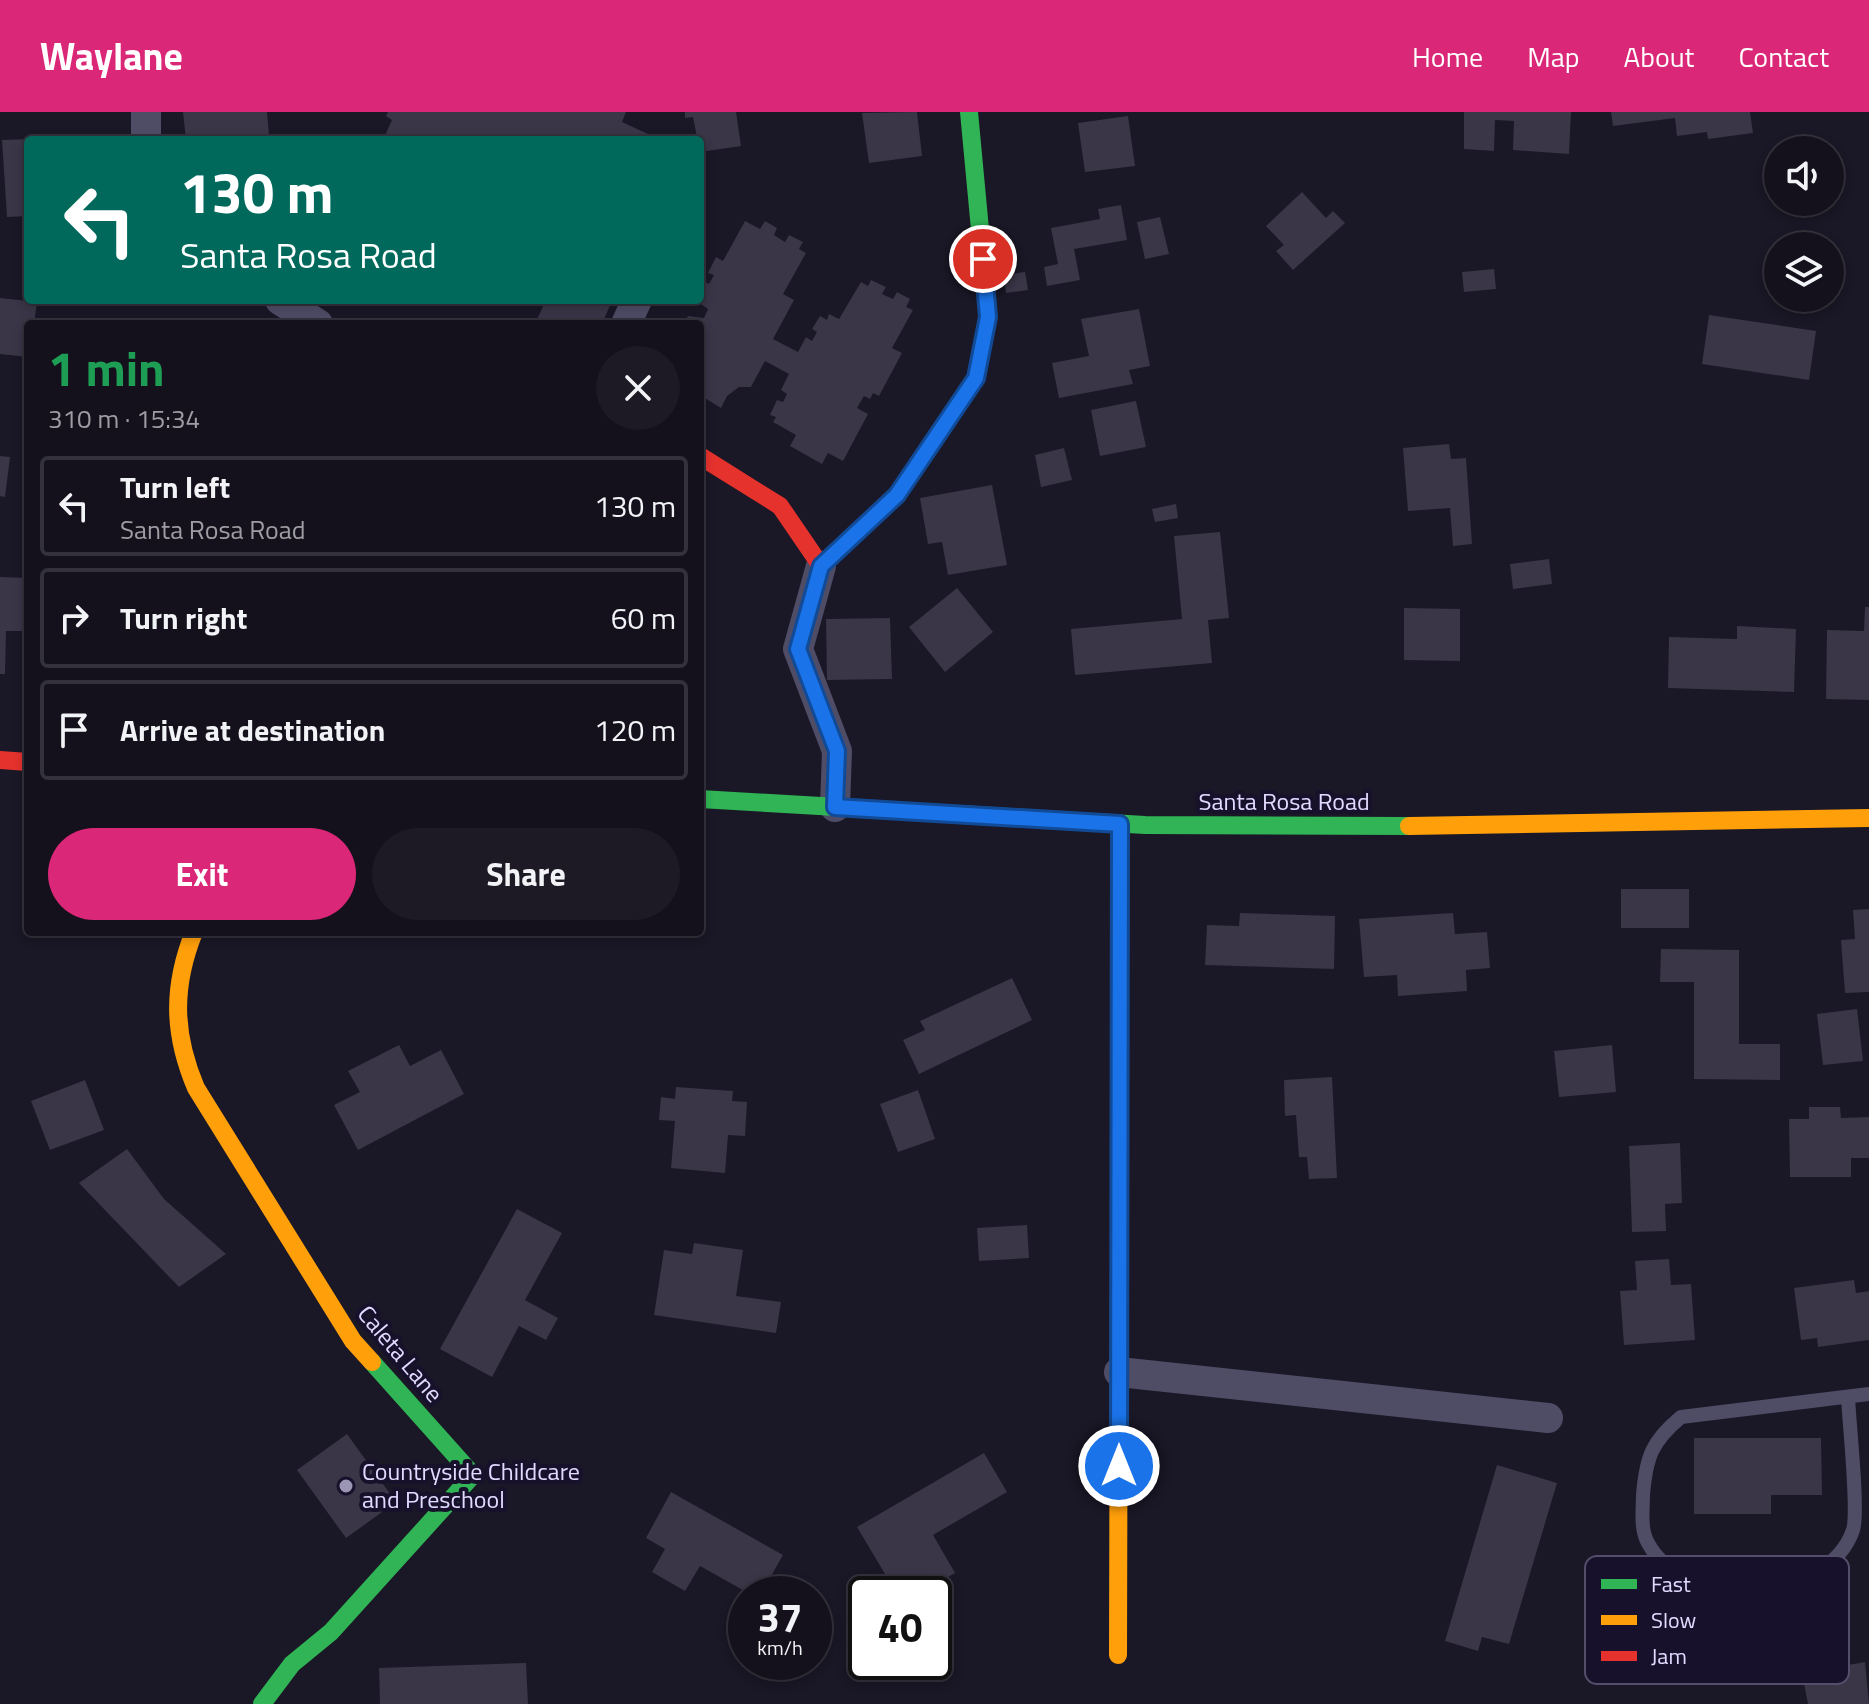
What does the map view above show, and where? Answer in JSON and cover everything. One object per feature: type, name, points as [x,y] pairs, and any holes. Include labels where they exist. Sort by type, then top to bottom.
[{"type":"street","points":[[146,112],[146,136]]},
{"type":"street","points":[[835,807],[837,751],[798,649],[821,566],[897,495],[976,378],[988,317],[969,112]]},
{"type":"street","points":[[286,304],[312,320]]},
{"type":"street","points":[[704,458],[780,506],[821,566]]},
{"type":"street","points":[[0,760],[24,762]]},
{"type":"street","name":"Santa Rosa Road","points":[[704,799],[1120,824],[1533,826],[1869,818]]},
{"type":"street","points":[[1118,1655],[1120,824]]},
{"type":"street","name":"Caleta Lane","points":[[192,936],[182,960],[175,995],[175,1026],[183,1061],[196,1088],[353,1341],[473,1475],[331,1632],[292,1664],[262,1704]]},
{"type":"street","points":[[1119,1372],[1548,1418]]},
{"type":"lane","points":[[1658,1556],[1647,1542],[1642,1519],[1647,1461],[1658,1436],[1681,1417],[1869,1394]]},
{"type":"lane","points":[[1838,1556],[1854,1528],[1848,1397]]},
{"type":"building","points":[[183,112],[267,112],[269,135],[186,136]]},
{"type":"building","points":[[388,112],[626,112],[622,122],[652,136],[385,136],[392,120],[386,116]]},
{"type":"building","points":[[685,112],[736,112],[741,146],[704,151],[704,136],[697,136],[693,117],[685,118]]},
{"type":"building","points":[[917,112],[922,156],[869,163],[862,113]]},
{"type":"building","points":[[1464,112],[1571,112],[1569,154],[1513,150],[1514,121],[1495,120],[1494,151],[1464,149]]},
{"type":"building","points":[[1611,112],[1750,112],[1753,133],[1708,139],[1707,132],[1677,136],[1675,118],[1613,126]]},
{"type":"building","points":[[1128,116],[1135,166],[1085,172],[1078,123]]},
{"type":"building","points":[[24,139],[24,216],[7,217],[2,140]]},
{"type":"building","points":[[1302,192],[1326,218],[1333,211],[1345,223],[1293,270],[1276,251],[1284,245],[1266,226]]},
{"type":"building","points":[[1121,205],[1127,240],[1074,249],[1080,280],[1047,286],[1044,267],[1058,264],[1051,228],[1100,219],[1098,209]]},
{"type":"building","points":[[1160,217],[1169,254],[1145,259],[1137,222]]},
{"type":"building","points":[[745,221],[760,229],[765,221],[777,228],[774,235],[785,242],[789,235],[803,242],[799,249],[806,253],[783,294],[794,300],[773,339],[798,352],[806,337],[812,341],[817,332],[812,329],[820,316],[827,320],[829,314],[839,319],[861,282],[868,286],[871,280],[886,287],[882,294],[893,299],[897,292],[910,299],[906,307],[913,310],[892,348],[902,353],[879,396],[873,393],[870,399],[864,396],[857,408],[868,414],[843,461],[828,453],[822,464],[790,446],[796,435],[773,422],[776,417],[770,415],[777,400],[783,402],[787,394],[781,390],[789,374],[765,361],[751,387],[739,387],[727,396],[721,408],[704,397],[704,320],[686,320],[688,316],[704,318],[708,309],[701,304],[704,304],[704,282],[709,284],[714,275],[708,273],[716,257],[723,261]]},
{"type":"building","points":[[1494,269],[1496,289],[1464,292],[1462,272]]},
{"type":"building","points":[[1025,272],[1028,290],[1006,293],[1004,275]]},
{"type":"building","points":[[0,298],[37,304],[35,320],[24,320],[24,357],[0,354]]},
{"type":"building","points":[[544,304],[611,304],[604,320],[537,320]]},
{"type":"building","points":[[1139,309],[1150,366],[1129,370],[1133,384],[1059,398],[1052,363],[1089,356],[1081,319]]},
{"type":"building","points":[[1709,315],[1816,331],[1809,380],[1702,364]]},
{"type":"building","points":[[1136,401],[1146,447],[1100,456],[1091,410]]},
{"type":"building","points":[[1449,444],[1451,459],[1466,458],[1472,544],[1453,546],[1450,508],[1408,511],[1403,448]]},
{"type":"building","points":[[1064,448],[1072,480],[1041,487],[1035,455]]},
{"type":"building","points":[[0,456],[10,457],[5,497],[0,496]]},
{"type":"building","points":[[992,485],[1007,565],[948,575],[942,542],[928,544],[920,498]]},
{"type":"building","points":[[1176,504],[1178,518],[1155,522],[1152,509]]},
{"type":"building","points":[[1220,532],[1229,618],[1208,620],[1212,663],[1075,675],[1071,629],[1182,619],[1174,536]]},
{"type":"building","points":[[1549,559],[1552,584],[1513,589],[1510,564]]},
{"type":"building","points":[[0,577],[24,578],[24,631],[6,631],[5,674],[0,674]]},
{"type":"building","points":[[957,588],[993,632],[945,672],[909,627]]},
{"type":"building","points":[[1865,607],[1869,607],[1869,700],[1826,699],[1827,630],[1864,631]]},
{"type":"building","points":[[1404,608],[1460,609],[1460,661],[1404,660]]},
{"type":"building","points":[[890,618],[892,679],[827,680],[826,619]]},
{"type":"building","points":[[1737,626],[1796,629],[1794,692],[1668,688],[1669,637],[1737,639]]},
{"type":"building","points":[[1621,889],[1689,889],[1689,928],[1621,928]]},
{"type":"building","points":[[1869,909],[1869,992],[1845,993],[1841,940],[1855,939],[1853,910]]},
{"type":"building","points":[[1240,913],[1335,916],[1334,969],[1205,965],[1207,925],[1239,926]]},
{"type":"building","points":[[1453,913],[1455,934],[1487,932],[1490,968],[1466,970],[1467,991],[1398,996],[1397,975],[1364,977],[1359,919]]},
{"type":"building","points":[[1661,949],[1739,950],[1739,1044],[1780,1044],[1780,1080],[1694,1079],[1694,982],[1660,982]]},
{"type":"building","points":[[1012,978],[1032,1020],[919,1074],[903,1040],[925,1030],[920,1021]]},
{"type":"building","points":[[1857,1009],[1863,1061],[1823,1065],[1817,1014]]},
{"type":"building","points":[[399,1045],[410,1066],[441,1050],[464,1094],[358,1150],[334,1105],[360,1092],[348,1071]]},
{"type":"building","points":[[1612,1045],[1616,1092],[1559,1097],[1554,1051]]},
{"type":"building","points":[[1332,1077],[1337,1178],[1309,1179],[1307,1157],[1299,1157],[1296,1115],[1285,1116],[1284,1080]]},
{"type":"building","points":[[85,1080],[104,1130],[50,1150],[31,1101]]},
{"type":"building","points":[[676,1087],[733,1091],[732,1101],[747,1102],[745,1136],[728,1135],[725,1173],[671,1168],[675,1121],[659,1120],[661,1097],[675,1099]]},
{"type":"building","points":[[918,1090],[935,1139],[898,1152],[880,1104]]},
{"type":"building","points":[[1809,1107],[1840,1107],[1841,1118],[1869,1117],[1869,1158],[1851,1158],[1851,1177],[1790,1177],[1789,1119],[1809,1119]]},
{"type":"building","points":[[1680,1143],[1682,1203],[1665,1204],[1666,1231],[1632,1232],[1629,1146]]},
{"type":"building","points":[[127,1149],[164,1199],[226,1254],[179,1287],[79,1183]]},
{"type":"building","points":[[517,1209],[562,1233],[525,1300],[558,1318],[546,1340],[519,1326],[492,1377],[440,1349]]},
{"type":"building","points":[[1027,1225],[1029,1258],[979,1261],[977,1228]]},
{"type":"building","points":[[694,1243],[743,1250],[736,1296],[781,1302],[776,1333],[654,1315],[664,1250],[692,1254]]},
{"type":"building","points":[[1669,1259],[1671,1285],[1691,1284],[1695,1340],[1624,1345],[1620,1291],[1637,1290],[1635,1261]]},
{"type":"building","points":[[1854,1280],[1856,1293],[1869,1291],[1869,1340],[1818,1347],[1817,1338],[1801,1340],[1794,1288]]},
{"type":"building","name":"Countryside Childcare and Preschool","points":[[347,1434],[396,1502],[346,1538],[297,1470]]},
{"type":"building","points":[[1694,1438],[1821,1438],[1822,1495],[1771,1495],[1771,1514],[1694,1514]]},
{"type":"building","points":[[984,1453],[1007,1492],[933,1535],[955,1573],[950,1576],[886,1576],[857,1527]]},
{"type":"building","points":[[1497,1465],[1557,1483],[1509,1644],[1482,1637],[1478,1651],[1445,1641]]},
{"type":"building","points":[[671,1492],[783,1555],[771,1576],[728,1576],[728,1582],[700,1566],[685,1591],[652,1572],[665,1549],[646,1538]]},
{"type":"building","points":[[1865,1662],[1869,1704],[1808,1704],[1804,1684],[1849,1684],[1849,1665]]},
{"type":"building","points":[[526,1663],[528,1704],[380,1704],[379,1668]]},
{"type":"traffic: fast","points":[[969,112],[984,272]]},
{"type":"traffic: fast","points":[[704,799],[1145,825],[1409,826]]},
{"type":"traffic: fast","points":[[1119,1260],[1120,824]]},
{"type":"traffic: fast","points":[[262,1704],[292,1664],[331,1632],[473,1475],[372,1362]]},
{"type":"traffic: slow","points":[[1409,826],[1869,818]]},
{"type":"traffic: slow","points":[[193,936],[182,972],[178,1010],[183,1049],[196,1088],[353,1341],[372,1362]]},
{"type":"traffic: slow","points":[[1118,1655],[1119,1260]]},
{"type":"traffic: jam","points":[[704,458],[780,506],[821,566],[897,495],[976,378],[988,317],[984,272]]},
{"type":"traffic: jam","points":[[0,760],[24,762]]},
{"type":"place","name":"Countryside Childcare and Preschool","points":[[346,1486]]},
{"type":"route","points":[[983,259],[988,317],[976,378],[897,495],[821,566],[798,649],[837,751],[835,807],[1120,824],[1119,1466]]}]
